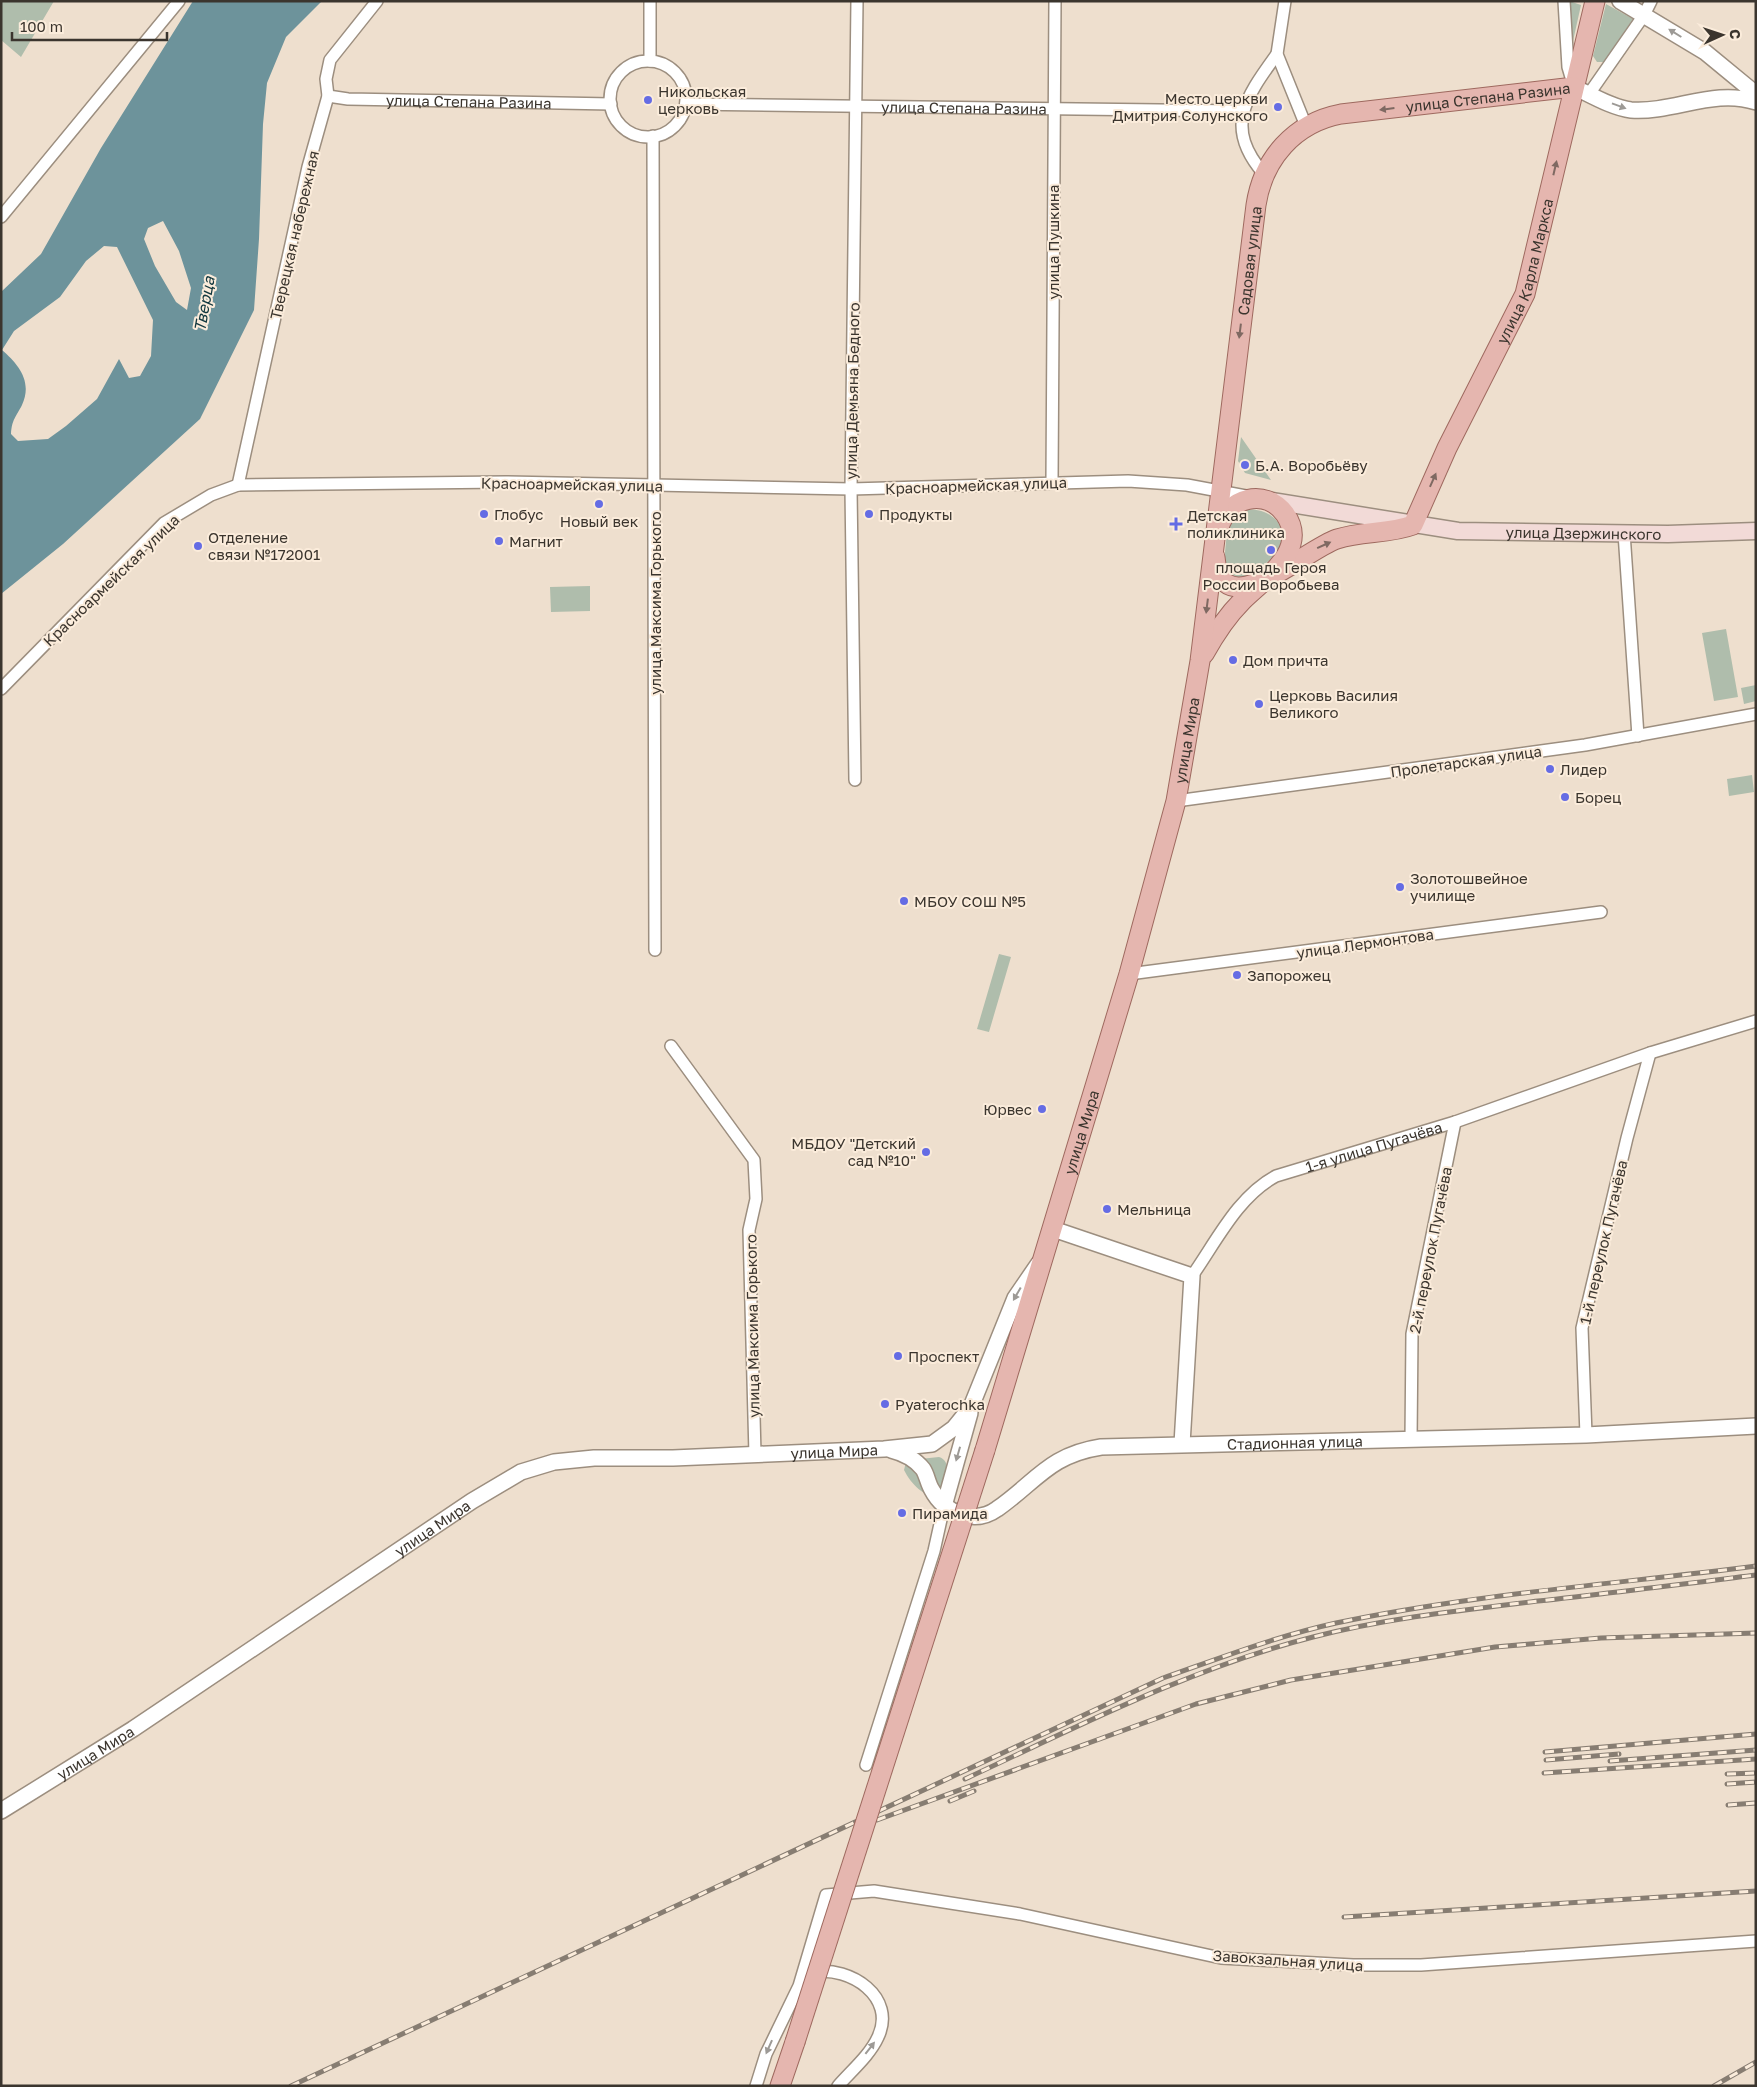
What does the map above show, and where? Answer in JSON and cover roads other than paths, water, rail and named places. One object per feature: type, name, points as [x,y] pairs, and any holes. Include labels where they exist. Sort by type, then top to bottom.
[{"type":"main road","name":"улица Карла Маркса","points":[[1413,524],[1448,448],[1525,294],[1582,90],[1595,1]]},
{"type":"main road","name":"улица Степана Разина","points":[[1306,126],[1323,118],[1341,114],[1582,90]]},
{"type":"main road","name":"Садовая улица","points":[[1215,541],[1256,205],[1264,174],[1284,143],[1306,126]]},
{"type":"main road","name":"улица Дзержинского","points":[[1263,499],[1458,531],[1720,534],[1756,531]]},
{"type":"main road","points":[[1267,578],[1288,554],[1292,536],[1285,514],[1263,499],[1245,500],[1231,507],[1222,520],[1215,541],[1218,573],[1226,584],[1234,587],[1244,588],[1267,578],[1329,542],[1357,534],[1404,528],[1413,524]]},
{"type":"main road","name":"улица Мира","points":[[1045,1254],[1129,974],[1176,801],[1200,661],[1215,541]]},
{"type":"main road","name":"улица Мира","points":[[1200,661],[1214,636],[1233,612],[1267,578]]},
{"type":"main road","points":[[780,2086],[985,1450],[1045,1254]]},
{"type":"street","points":[[1,217],[179,1]]},
{"type":"street","name":"Тверецкая набережная","points":[[238,485],[308,167],[328,96],[326,79],[330,60],[377,1]]},
{"type":"street","points":[[650,1],[650,61]]},
{"type":"street","name":"улица Демьяна Бедного","points":[[855,780],[851,489],[857,1]]},
{"type":"street","name":"улица Пушкина","points":[[1052,482],[1055,1]]},
{"type":"street","points":[[1264,174],[1254,162],[1248,149],[1242,131],[1242,111],[1257,82],[1276,54],[1284,1]]},
{"type":"street","points":[[1564,1],[1568,67],[1582,90]]},
{"type":"street","points":[[1620,1],[1647,8],[1756,94]]},
{"type":"street","name":"улица Карла Маркса","points":[[1582,90],[1647,8]]},
{"type":"street","points":[[1276,54],[1306,126]]},
{"type":"street","points":[[650,61],[665,66],[677,75],[683,84],[686,104],[678,122],[663,134],[643,136],[625,129],[613,114],[611,104],[614,83],[620,73],[634,64],[650,61]]},
{"type":"street","name":"улица Степана Разина","points":[[1582,90],[1630,110],[1661,109],[1719,96],[1744,98],[1756,102]]},
{"type":"street","name":"улица Степана Разина","points":[[328,96],[348,99],[611,104]]},
{"type":"street","name":"улица Степана Разина","points":[[686,104],[1242,111]]},
{"type":"street","name":"улица Максима Горького","points":[[653,136],[655,950]]},
{"type":"street","name":"Красноармейская улица","points":[[1,689],[164,523],[211,495],[238,485],[505,482],[851,489],[1128,481],[1188,485],[1263,499]]},
{"type":"street","points":[[1624,533],[1638,736]]},
{"type":"street","name":"Пролетарская улица","points":[[1176,801],[1638,736],[1756,714]]},
{"type":"street","name":"улица Лермонтова","points":[[1129,974],[1601,912]]},
{"type":"street","name":"1-я улица Пугачёва","points":[[1192,1276],[1242,1204],[1268,1180],[1286,1172],[1455,1122],[1650,1053],[1756,1021]]},
{"type":"street","name":"улица Максима Горького","points":[[670,1046],[754,1160],[756,1199],[749,1230],[755,1454]]},
{"type":"street","name":"1-й переулок Пугачёва","points":[[1586,1435],[1582,1328],[1626,1138],[1650,1053]]},
{"type":"street","name":"2-й переулок Пугачёва","points":[[1411,1440],[1412,1334],[1455,1122]]},
{"type":"street","points":[[1053,1229],[1192,1276],[1182,1444]]},
{"type":"street","name":"улица Мира","points":[[1,1811],[125,1734],[472,1501],[521,1472],[554,1462],[594,1458],[673,1458],[884,1449],[932,1444],[954,1428],[971,1407],[1015,1298],[1045,1254]]},
{"type":"street","points":[[866,1765],[934,1551],[944,1506],[971,1407]]},
{"type":"street","name":"Стадионная улица","points":[[884,1449],[908,1456],[926,1473],[932,1491],[944,1506],[966,1517],[986,1515],[999,1508],[1043,1470],[1075,1453],[1109,1446],[1586,1435],[1756,1426]]},
{"type":"street","points":[[926,1473],[925,1458],[932,1444]]},
{"type":"street","name":"Завокзальная улица","points":[[799,1986],[826,1895],[874,1891],[1010,1912],[1221,1958],[1353,1965],[1421,1965],[1756,1941]]},
{"type":"street","points":[[756,2086],[766,2054],[786,2010],[799,1986],[814,1972],[835,1972],[866,1985],[876,1996],[881,2009],[882,2024],[877,2038],[838,2086]]},
{"type":"water","name":"Тверца","points":[[193,1],[322,1],[286,37],[267,83],[263,124],[259,239],[254,310],[200,419],[63,544],[1,594],[1,292],[41,254],[101,148]],"holes":[[[163,221],[179,251],[191,288],[187,310],[176,302],[155,266],[144,239],[148,228]],[[104,246],[117,247],[153,320],[151,356],[140,376],[129,378],[119,359],[97,399],[66,426],[48,439],[18,441],[11,434],[13,421],[25,396],[25,381],[18,367],[2,350],[14,331],[60,297],[86,261]]]},
{"type":"railway","points":[[291,2086],[1163,1678],[1292,1634],[1388,1613],[1545,1590],[1756,1566]]},
{"type":"railway","points":[[965,1779],[1093,1719],[1179,1682],[1223,1665],[1313,1637],[1425,1615],[1756,1575]]},
{"type":"railway","points":[[877,1820],[1196,1704],[1291,1680],[1495,1647],[1601,1638],[1756,1633]]},
{"type":"railway","points":[[1545,1752],[1756,1734]]},
{"type":"railway","points":[[1610,1761],[1756,1750]]},
{"type":"railway","points":[[1546,1760],[1619,1754]]},
{"type":"railway","points":[[1544,1773],[1756,1759]]},
{"type":"railway","points":[[1727,1774],[1756,1773]]},
{"type":"railway","points":[[1727,1784],[1756,1782]]},
{"type":"railway","points":[[950,1801],[974,1791]]},
{"type":"railway","points":[[1728,1805],[1756,1803]]},
{"type":"railway","points":[[1344,1917],[1756,1891]]},
{"type":"railway","points":[[1714,2086],[1756,2062]]},
{"type":"place","name":"Никольская церковь","points":[[648,100]]},
{"type":"place","name":"Место церкви Дмитрия Солунского","points":[[1278,107]]},
{"type":"place","name":"Б.А. Воробьёву","points":[[1245,465]]},
{"type":"place","name":"Новый век","points":[[599,504]]},
{"type":"place","name":"Глобус","points":[[484,514]]},
{"type":"place","name":"Продукты","points":[[869,514]]},
{"type":"place","name":"Детская поликлиника","points":[[1176,524]]},
{"type":"place","name":"Магнит","points":[[499,541]]},
{"type":"place","name":"Отделение связи №172001","points":[[198,546]]},
{"type":"place","name":"площадь Героя России Воробьева","points":[[1271,550]]},
{"type":"place","name":"Дом причта","points":[[1233,660]]},
{"type":"place","name":"Церковь Василия Великого","points":[[1259,704]]},
{"type":"place","name":"Лидер","points":[[1550,769]]},
{"type":"place","name":"Борец","points":[[1565,797]]},
{"type":"place","name":"Золотошвейное училище","points":[[1400,887]]},
{"type":"place","name":"МБОУ СОШ №5","points":[[904,901]]},
{"type":"place","name":"Запорожец","points":[[1237,975]]},
{"type":"place","name":"Юрвес","points":[[1042,1109]]},
{"type":"place","name":"МБДОУ \"Детский сад №10\"","points":[[926,1152]]},
{"type":"place","name":"Мельница","points":[[1107,1209]]},
{"type":"place","name":"Проспект","points":[[898,1356]]},
{"type":"place","name":"Pyaterochka","points":[[885,1404]]},
{"type":"place","name":"Пирамида","points":[[902,1513]]}]
